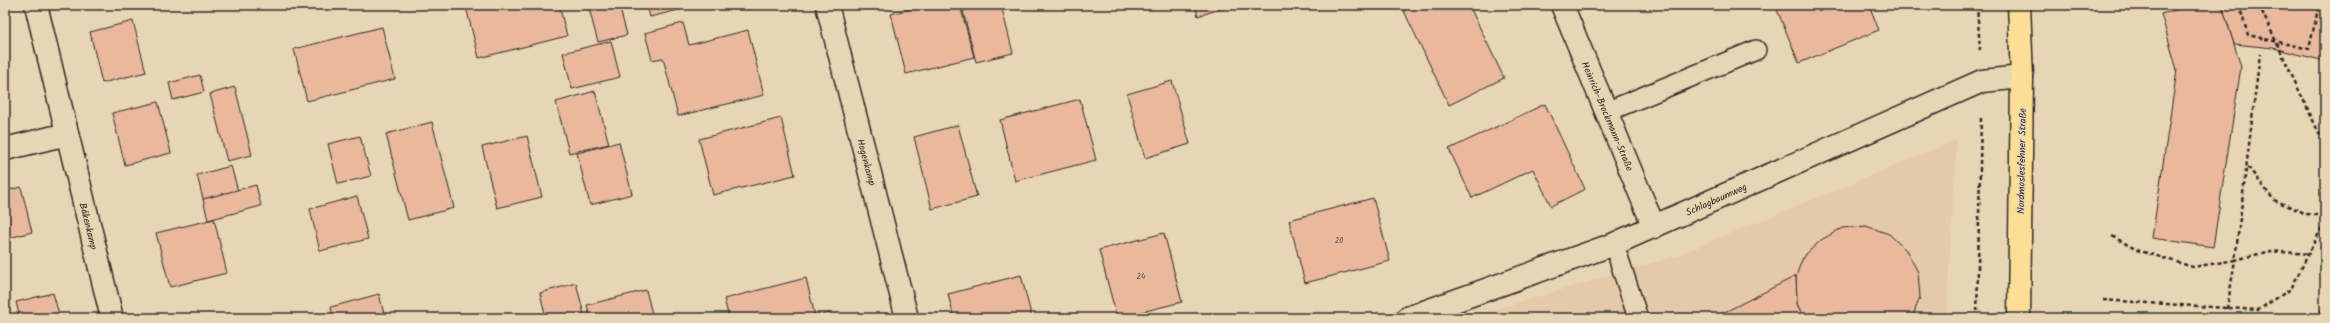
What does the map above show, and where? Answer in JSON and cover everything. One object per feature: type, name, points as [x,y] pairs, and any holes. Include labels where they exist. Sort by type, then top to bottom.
[{"type":"main road","name":"Nordmoslesfehner Straße","points":[[2019,5],[2022,77],[2019,318]]},
{"type":"street","name":"Bäkenkamp","points":[[36,5],[112,318]]},
{"type":"street","name":"Hogenkamp","points":[[827,5],[907,318]]},
{"type":"street","name":"Heinrich-Brockmann-Straße","points":[[1562,5],[1654,227]]},
{"type":"street","name":"Schlagbaumweg","points":[[1407,318],[1614,244],[1982,81],[2022,77]]},
{"type":"street","points":[[5,149],[67,134]]},
{"type":"lane","points":[[1606,112],[1756,50]]},
{"type":"lane","points":[[1614,244],[1638,318]]},
{"type":"path","points":[[1977,5],[1982,81],[1977,318]]},
{"type":"path","points":[[2128,10],[2144,5]]},
{"type":"path","points":[[2239,5],[2248,35],[2309,50],[2319,5]]},
{"type":"path","points":[[2259,5],[2325,146]]},
{"type":"path","points":[[2227,309],[2248,167],[2260,54]]},
{"type":"path","points":[[2248,167],[2274,200],[2307,214],[2325,216]]},
{"type":"path","points":[[2103,300],[2258,310],[2291,289],[2325,221]]},
{"type":"path","points":[[2112,236],[2137,250],[2193,267],[2234,260],[2270,251],[2309,254]]},
{"type":"path","points":[[2317,318],[2325,305]]},
{"type":"shaded area","points":[[1957,140],[1946,318],[1467,318],[1676,256]]},
{"type":"building","points":[[473,5],[559,5],[567,36],[479,58],[466,7]]},
{"type":"building","points":[[588,5],[619,5],[627,35],[598,42]]},
{"type":"building","points":[[647,5],[699,5],[650,17]]},
{"type":"building","points":[[924,5],[960,5],[974,57],[906,74],[891,14]]},
{"type":"building","points":[[961,5],[985,5],[962,11]]},
{"type":"building","points":[[987,5],[1001,5],[1013,53],[976,62],[963,11]]},
{"type":"building","points":[[1195,5],[1234,5],[1198,16]]},
{"type":"building","points":[[1401,5],[1469,5],[1504,78],[1449,105]]},
{"type":"building","points":[[1775,5],[1869,5],[1879,30],[1799,63]]},
{"type":"building","points":[[2194,5],[2222,5],[2241,67],[2213,247],[2152,238],[2177,70],[2161,14]]},
{"type":"building","points":[[2222,5],[2325,5],[2325,61],[2273,48],[2234,44]]},
{"type":"building","points":[[133,21],[146,72],[102,83],[90,32]]},
{"type":"building","points":[[683,23],[689,45],[748,30],[764,95],[678,116],[663,58],[652,60],[645,33]]},
{"type":"building","points":[[382,27],[395,79],[307,101],[294,49]]},
{"type":"building","points":[[611,41],[620,77],[572,89],[563,53]]},
{"type":"building","points":[[200,75],[204,92],[173,100],[169,83]]},
{"type":"building","points":[[1172,81],[1190,144],[1145,158],[1127,94]]},
{"type":"building","points":[[235,87],[252,155],[227,161],[210,94]]},
{"type":"building","points":[[595,91],[609,144],[569,153],[556,102]]},
{"type":"building","points":[[1080,99],[1096,160],[1015,181],[1000,120]]},
{"type":"building","points":[[158,102],[171,153],[125,165],[112,113]]},
{"type":"building","points":[[1545,104],[1585,189],[1551,206],[1533,169],[1472,198],[1449,149]]},
{"type":"building","points":[[781,118],[795,175],[713,195],[699,139]]},
{"type":"building","points":[[432,122],[454,208],[408,220],[386,134]]},
{"type":"building","points":[[958,125],[977,197],[932,209],[914,137]]},
{"type":"building","points":[[360,136],[371,176],[338,184],[328,144]]},
{"type":"building","points":[[527,136],[542,197],[497,208],[482,147]]},
{"type":"building","points":[[619,142],[632,194],[590,205],[577,153]]},
{"type":"building","points":[[231,166],[238,191],[203,199],[197,175]]},
{"type":"building","points":[[256,185],[261,206],[208,220],[203,199]]},
{"type":"building","points":[[21,187],[32,232],[5,239],[5,191]]},
{"type":"building","points":[[357,196],[368,239],[320,251],[310,209]]},
{"type":"building","points":[[1373,198],[1390,261],[1305,283],[1289,220]]},
{"type":"building","points":[[214,219],[227,273],[170,287],[156,233]]},
{"type":"building","points":[[1866,226],[1889,234],[1906,250],[1918,272],[1920,297],[1912,318],[1804,318],[1797,304],[1796,276],[1803,257],[1821,240],[1842,228]]},
{"type":"building","points":[[1164,233],[1182,302],[1117,318],[1099,250]]},
{"type":"building","points":[[1021,275],[1032,318],[954,318],[948,294]]},
{"type":"building","points":[[1796,276],[1797,304],[1804,318],[1713,318]]},
{"type":"building","points":[[806,278],[815,316],[808,318],[729,318],[724,299]]},
{"type":"building","points":[[576,283],[585,318],[546,318],[540,293]]},
{"type":"building","points":[[646,290],[653,318],[590,318],[587,305]]},
{"type":"building","points":[[53,293],[60,318],[20,318],[16,302]]},
{"type":"building","points":[[379,294],[385,318],[333,318],[331,307]]},
{"type":"building","points":[[830,313],[832,318],[810,318]]}]
